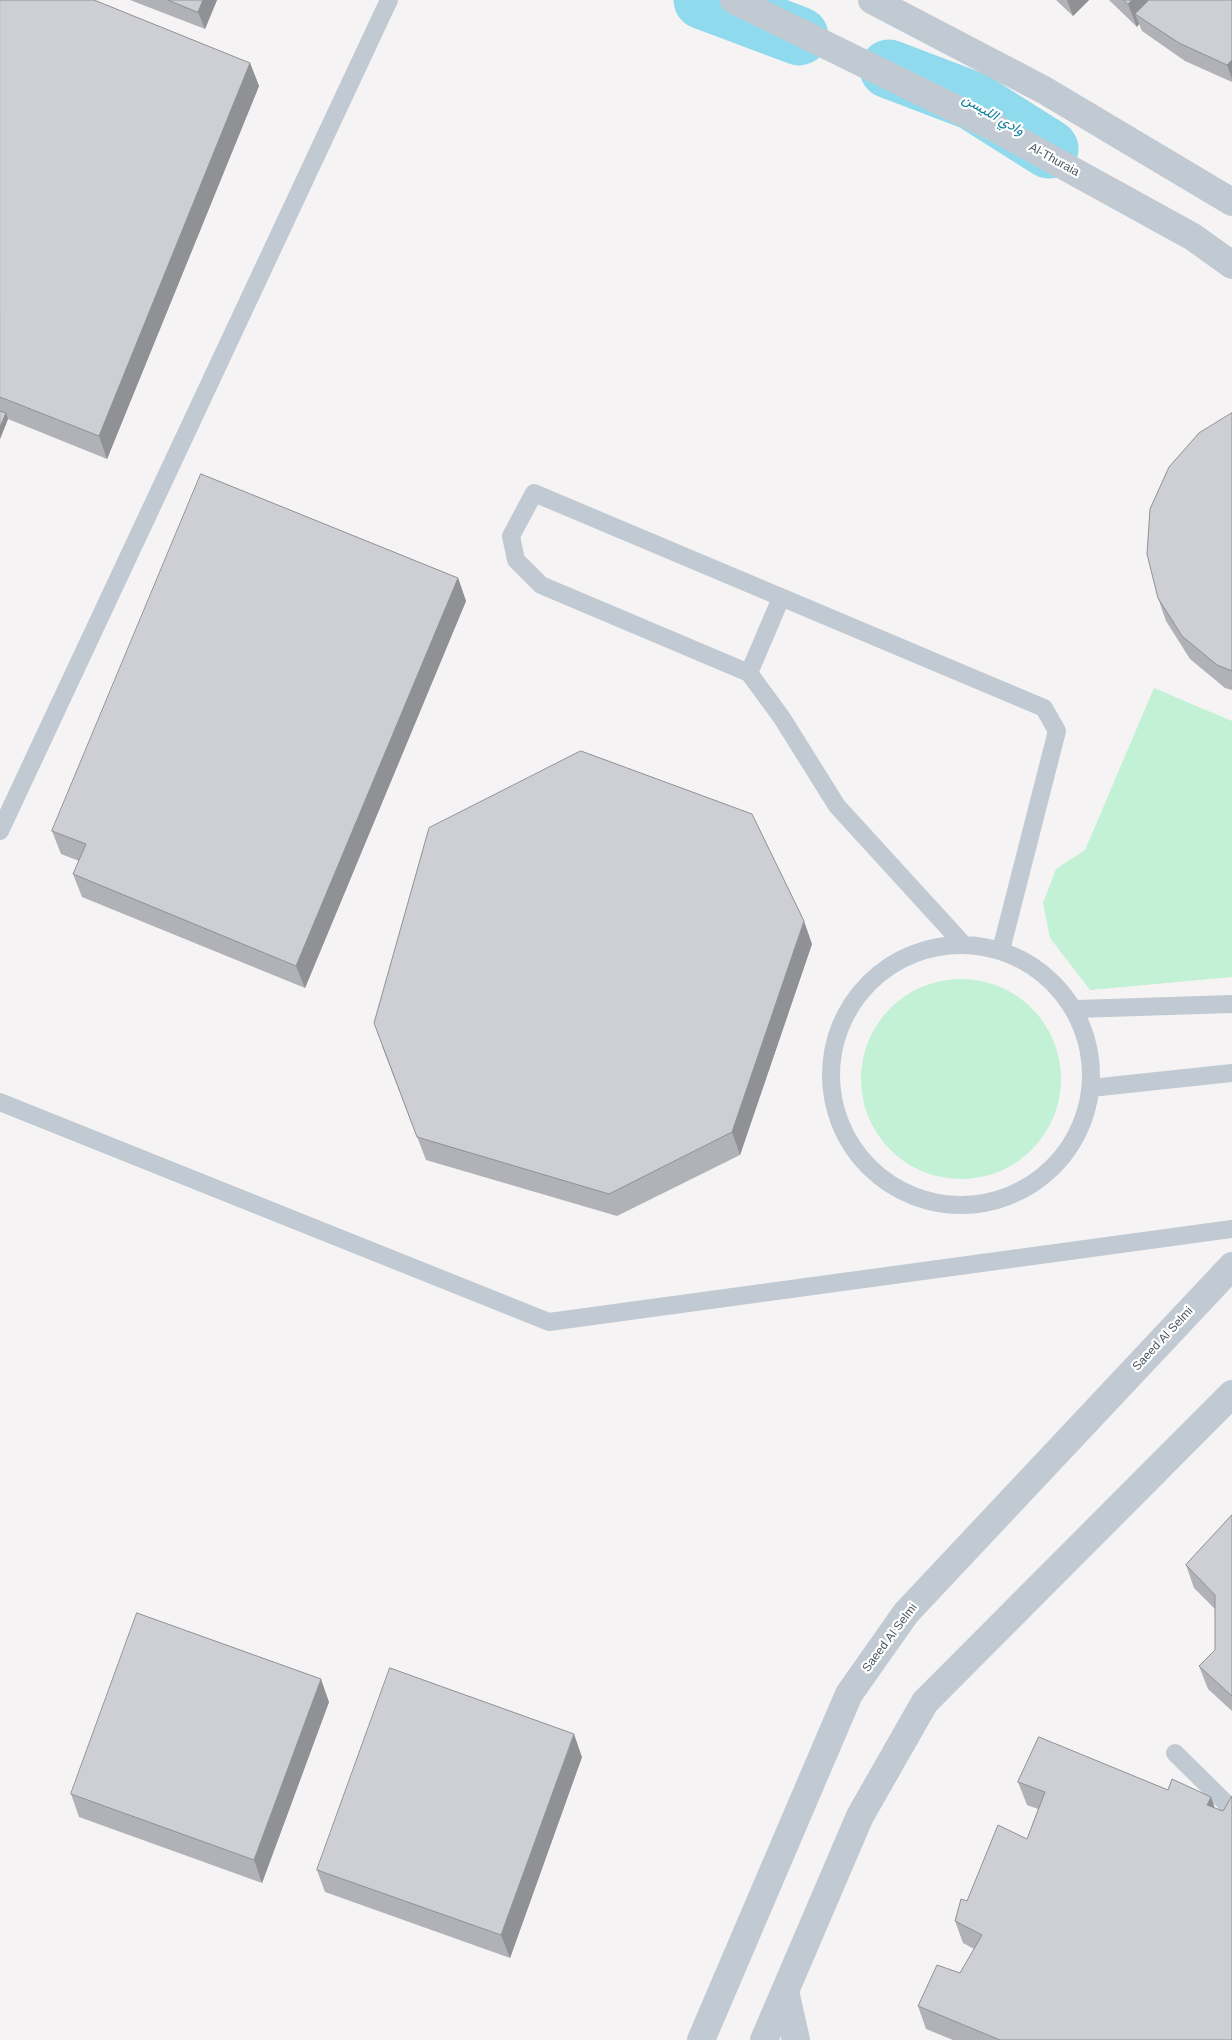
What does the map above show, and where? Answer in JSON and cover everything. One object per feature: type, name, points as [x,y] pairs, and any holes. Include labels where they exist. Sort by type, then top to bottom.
[{"type":"street","name":"Al-Thuraia","points":[[734,0],[997,129],[1193,236],[1232,266]]},
{"type":"street","points":[[872,0],[1044,90],[1232,202]]},
{"type":"street","name":"Saeed Al Selmi","points":[[701,2040],[849,1694],[906,1613],[1232,1266]]},
{"type":"street","points":[[764,2040],[860,1816],[925,1702],[1232,1394]]},
{"type":"street","points":[[785,1992],[796,2040]]},
{"type":"lane","points":[[0,831],[389,0]]},
{"type":"lane","points":[[964,945],[837,806],[782,718],[748,673],[541,585],[516,560],[511,536],[534,493],[1044,708],[1057,731],[1001,950]]},
{"type":"lane","points":[[748,673],[781,598]]},
{"type":"lane","points":[[964,945],[1001,950],[1034,966],[1077,1009],[1090,1054],[1091,1088],[1085,1112],[1076,1136],[1062,1156],[1045,1174],[1024,1188],[1001,1198],[968,1204],[927,1201],[904,1192],[882,1179],[864,1163],[849,1142],[837,1119],[831,1094],[831,1060],[834,1043],[842,1019],[856,997],[878,974],[904,958],[933,947],[964,945]]},
{"type":"lane","points":[[1077,1009],[1232,1004]]},
{"type":"lane","points":[[1091,1088],[1232,1073]]},
{"type":"lane","points":[[0,1102],[549,1322],[1232,1229]]},
{"type":"lane","points":[[1175,1753],[1232,1809]]},
{"type":"green space","points":[[1154,688],[1232,721],[1232,977],[1090,990],[1050,938],[1043,903],[1056,869],[1085,850]]},
{"type":"green space","points":[[961,979],[980,981],[1008,991],[1024,1002],[1038,1016],[1053,1041],[1059,1060],[1061,1079],[1059,1098],[1049,1126],[1038,1142],[1024,1156],[999,1171],[980,1177],[961,1179],[942,1177],[914,1167],[898,1156],[884,1142],[869,1117],[863,1098],[861,1079],[863,1060],[873,1032],[884,1016],[898,1002],[923,987],[942,981]]},
{"type":"building","points":[[0,0],[94,0],[250,63],[99,436],[0,397]]},
{"type":"building","points":[[168,0],[203,0],[198,12]]},
{"type":"building","points":[[1124,0],[1132,0],[1128,4]]},
{"type":"building","points":[[1149,0],[1232,0],[1232,60],[1227,65],[1179,43],[1135,14]]},
{"type":"building","points":[[0,411],[6,413],[0,427]]},
{"type":"building","points":[[1232,413],[1232,671],[1217,665],[1182,636],[1158,598],[1147,554],[1150,509],[1169,467],[1199,433]]},
{"type":"building","points":[[201,474],[458,578],[296,966],[73,874],[86,844],[52,831]]},
{"type":"building","points":[[581,751],[752,814],[804,921],[732,1132],[609,1194],[417,1137],[374,1023],[429,828]]},
{"type":"building","points":[[1232,1515],[1232,1696],[1199,1666],[1215,1650],[1215,1595],[1186,1565]]},
{"type":"building","points":[[137,1613],[321,1679],[254,1860],[71,1794]]},
{"type":"building","points":[[390,1668],[574,1734],[501,1935],[317,1870]]},
{"type":"building","points":[[1039,1737],[1168,1790],[1172,1779],[1211,1797],[1207,1805],[1223,1811],[1232,1796],[1232,2040],[1000,2040],[918,2006],[937,1965],[960,1973],[982,1935],[955,1921],[961,1899],[967,1901],[998,1825],[1027,1839],[1045,1792],[1018,1782]]},
{"type":"waterway","name":"وادي الليسن","points":[[703,0],[799,36]]},
{"type":"waterway","name":"وادي الليسن","points":[[889,69],[973,101],[1049,149]]}]
